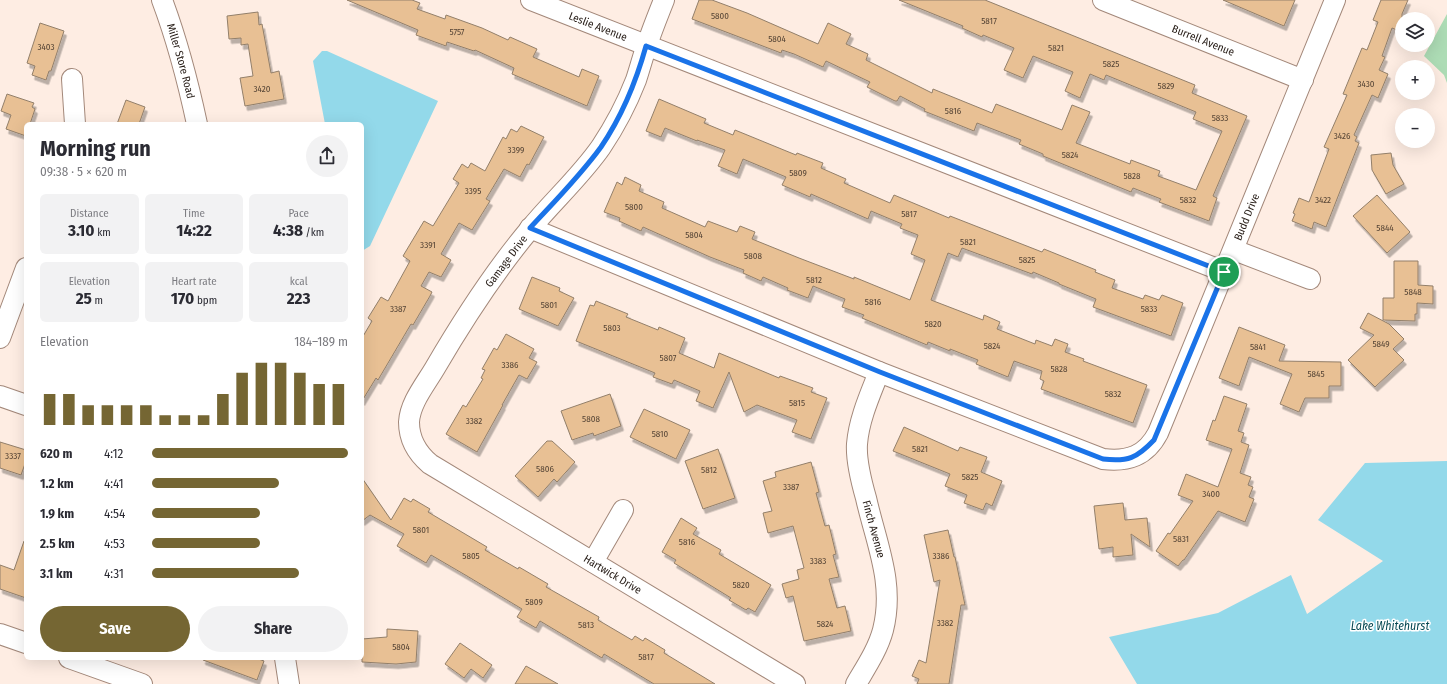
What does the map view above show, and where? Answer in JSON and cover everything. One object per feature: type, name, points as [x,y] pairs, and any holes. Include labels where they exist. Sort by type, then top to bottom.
[{"type":"street","name":"Miller Store Road","points":[[162,0],[173,28],[197,122]]},
{"type":"street","name":"Leslie Avenue","points":[[531,0],[1224,272]]},
{"type":"street","name":"Gamage Drive","points":[[430,464],[414,447],[410,433],[409,421],[412,407],[451,340],[493,277],[530,228],[586,167],[602,146],[622,110],[636,79],[646,46],[664,0]]},
{"type":"street","name":"Burrell Avenue","points":[[1103,0],[1303,80]]},
{"type":"street","name":"Budd Drive","points":[[530,228],[880,372],[1103,459],[1116,461],[1130,459],[1143,452],[1158,433],[1335,0]]},
{"type":"street","points":[[72,79],[75,122]]},
{"type":"street","points":[[1234,250],[1310,279]]},
{"type":"street","points":[[0,338],[24,273]]},
{"type":"street","name":"Finch Avenue","points":[[856,684],[874,652],[883,630],[887,607],[886,584],[880,550],[868,510],[862,482],[857,445],[861,422],[868,399],[880,372]]},
{"type":"street","points":[[0,396],[24,404]]},
{"type":"street","name":"Hartwick Drive","points":[[430,464],[795,684]]},
{"type":"street","points":[[593,562],[623,510]]},
{"type":"street","points":[[0,634],[24,642]]},
{"type":"street","points":[[74,660],[142,684]]},
{"type":"street","points":[[285,660],[289,684]]},
{"type":"green space","points":[[1447,14],[1447,83],[1444,75],[1435,66],[1435,60],[1428,60],[1424,56],[1426,52],[1435,52],[1435,36]]},
{"type":"water","points":[[322,51],[327,51],[438,101],[370,246],[364,250],[364,122],[325,122],[313,61]]},
{"type":"water","name":"Lake Whitehurst","points":[[1447,461],[1447,684],[1137,684],[1109,637],[1218,613],[1291,575],[1307,614],[1383,561],[1318,520],[1365,463]]},
{"type":"building","points":[[347,0],[412,0],[420,3],[417,9],[445,19],[446,15],[482,28],[508,40],[510,37],[537,49],[533,57],[579,77],[582,69],[599,76],[587,106],[512,74],[514,68],[475,50],[474,51],[447,42],[446,46],[416,35],[418,30]]},
{"type":"building","points":[[699,0],[712,0],[747,13],[818,44],[828,23],[851,34],[846,44],[868,54],[866,60],[932,93],[933,89],[992,113],[996,104],[1062,130],[1072,105],[1090,112],[1076,143],[1130,164],[1131,160],[1160,171],[1158,176],[1196,190],[1222,131],[1193,119],[1196,112],[1106,75],[1104,80],[1090,74],[1080,98],[1065,91],[1073,72],[1033,56],[1023,78],[1004,70],[1014,48],[983,35],[982,37],[962,28],[963,26],[899,0],[985,0],[1195,85],[1192,93],[1247,116],[1213,196],[1217,198],[1209,221],[1159,202],[1161,199],[1133,188],[1131,192],[1043,156],[1043,154],[1019,144],[1021,140],[977,123],[974,131],[924,111],[925,109],[900,96],[897,101],[895,101],[867,87],[870,82],[826,61],[823,67],[794,54],[782,50],[781,53],[692,19]]},
{"type":"building","points":[[1223,0],[1295,0],[1284,26]]},
{"type":"building","points":[[1381,0],[1408,0],[1403,12],[1395,12],[1395,29],[1392,28],[1382,56],[1385,57],[1379,70],[1388,74],[1378,98],[1372,95],[1354,135],[1357,137],[1355,141],[1359,143],[1326,227],[1314,222],[1312,229],[1292,221],[1295,214],[1293,213],[1299,198],[1309,202],[1329,149],[1324,147],[1347,95],[1343,94],[1362,48],[1367,50],[1378,22],[1373,20]]},
{"type":"building","points":[[258,12],[259,25],[262,24],[271,73],[279,71],[284,99],[245,106],[240,78],[253,76],[248,44],[241,45],[241,38],[229,39],[227,16]]},
{"type":"building","points":[[40,23],[64,31],[51,71],[49,71],[46,80],[32,75],[35,66],[27,63]]},
{"type":"building","points":[[7,94],[34,103],[32,107],[35,109],[31,122],[24,122],[24,135],[6,129],[11,115],[1,111]]},
{"type":"building","points":[[659,99],[706,119],[704,123],[733,135],[735,130],[796,155],[797,153],[823,163],[821,168],[846,179],[844,183],[890,203],[894,195],[949,218],[950,216],[1042,252],[1044,249],[1096,270],[1095,272],[1115,280],[1112,288],[1143,299],[1145,295],[1159,300],[1162,295],[1183,303],[1171,336],[1093,307],[1096,299],[1033,272],[1032,274],[962,248],[958,257],[948,253],[931,300],[983,320],[984,315],[1000,322],[997,329],[1035,344],[1036,340],[1052,346],[1055,339],[1068,344],[1065,352],[1084,359],[1083,361],[1147,385],[1133,423],[1041,389],[1044,381],[1040,379],[1042,371],[1014,361],[1008,377],[976,364],[978,360],[928,342],[927,345],[862,318],[864,315],[842,307],[845,299],[813,286],[808,298],[787,290],[788,288],[763,277],[761,281],[743,273],[744,270],[710,257],[643,227],[641,231],[619,221],[620,218],[604,212],[617,182],[622,185],[625,177],[641,185],[639,191],[664,202],[662,208],[705,227],[708,221],[737,232],[740,226],[755,232],[752,239],[854,279],[854,277],[910,300],[925,260],[911,254],[918,235],[900,228],[902,224],[871,211],[868,219],[811,194],[810,197],[782,185],[786,177],[743,159],[737,174],[718,166],[725,150],[665,128],[661,137],[646,131]]},
{"type":"building","points":[[126,100],[145,107],[140,122],[118,122]]},
{"type":"building","points":[[521,126],[544,137],[529,165],[527,164],[520,177],[504,169],[486,199],[490,201],[472,230],[459,223],[441,254],[451,260],[441,277],[429,272],[421,286],[432,292],[430,296],[413,325],[411,324],[378,380],[376,378],[364,398],[364,335],[372,321],[368,318],[381,297],[388,301],[410,261],[403,256],[424,221],[433,226],[459,183],[453,179],[462,164],[468,168],[471,163],[485,171],[503,137],[506,139],[511,129],[517,132]]},
{"type":"building","points":[[1391,153],[1393,165],[1404,184],[1386,194],[1372,170],[1371,155]]},
{"type":"building","points":[[1377,195],[1410,232],[1387,253],[1353,216]]},
{"type":"building","points":[[1394,261],[1418,261],[1418,285],[1433,286],[1433,304],[1417,303],[1417,314],[1415,314],[1415,321],[1383,320],[1383,298],[1394,298]]},
{"type":"building","points":[[532,277],[560,288],[559,291],[574,298],[558,326],[519,309]]},
{"type":"building","points":[[596,301],[628,314],[626,317],[658,330],[659,327],[685,338],[679,353],[714,368],[719,353],[779,378],[780,376],[813,388],[811,392],[827,398],[811,439],[792,432],[797,420],[757,405],[744,412],[729,372],[713,408],[696,401],[700,391],[674,380],[672,384],[653,377],[655,373],[576,341],[590,305],[594,306]]},
{"type":"building","points":[[1368,313],[1389,324],[1404,339],[1393,349],[1404,360],[1375,387],[1348,360],[1374,335],[1360,328]]},
{"type":"building","points":[[1239,327],[1285,345],[1279,361],[1341,362],[1341,386],[1329,386],[1329,398],[1305,398],[1299,412],[1280,404],[1292,374],[1249,357],[1239,386],[1219,378]]},
{"type":"building","points":[[506,334],[534,349],[529,358],[537,362],[527,379],[519,375],[477,452],[446,434],[463,405],[466,407],[483,379],[481,378],[485,370],[482,369],[494,348],[497,350]]},
{"type":"building","points":[[610,394],[621,426],[594,436],[593,433],[572,440],[561,411]]},
{"type":"building","points":[[1224,396],[1247,404],[1238,431],[1244,433],[1241,442],[1249,445],[1240,473],[1251,477],[1248,485],[1253,487],[1249,497],[1254,499],[1245,522],[1218,511],[1184,560],[1178,566],[1156,551],[1193,501],[1178,495],[1186,474],[1218,487],[1232,449],[1206,440]]},
{"type":"building","points":[[644,409],[690,430],[676,459],[630,437]]},
{"type":"building","points":[[904,427],[958,451],[960,447],[987,457],[981,472],[1002,481],[992,506],[986,503],[983,510],[964,503],[967,495],[945,486],[950,474],[893,451]]},
{"type":"building","points":[[547,441],[552,441],[575,462],[557,482],[554,479],[538,497],[515,476]]},
{"type":"building","points":[[0,442],[24,449],[24,467],[21,475],[0,468]]},
{"type":"building","points":[[718,449],[735,498],[703,509],[685,461]]},
{"type":"building","points":[[811,462],[819,492],[816,493],[825,526],[829,525],[836,554],[833,555],[839,577],[829,579],[837,608],[845,606],[851,631],[804,641],[793,596],[786,598],[782,584],[799,579],[797,570],[804,568],[793,526],[768,533],[763,513],[772,511],[763,481],[776,477],[775,472]]},
{"type":"building","points":[[364,481],[391,520],[404,498],[411,502],[413,499],[430,509],[428,512],[487,547],[485,550],[548,584],[546,587],[599,617],[598,620],[632,640],[635,636],[643,641],[645,638],[665,650],[664,653],[715,684],[654,684],[604,654],[602,658],[540,621],[536,628],[517,617],[522,609],[467,576],[431,555],[426,563],[397,546],[404,534],[370,515],[364,520]]},
{"type":"building","points":[[1123,503],[1125,520],[1147,518],[1150,547],[1131,534],[1133,555],[1113,557],[1113,547],[1099,549],[1094,506]]},
{"type":"building","points":[[681,518],[697,528],[693,534],[721,550],[719,554],[771,585],[755,612],[748,608],[746,610],[729,600],[731,598],[674,563],[676,560],[662,552]]},
{"type":"building","points":[[948,530],[965,605],[961,605],[949,684],[917,684],[919,679],[912,676],[919,660],[926,663],[940,580],[934,582],[924,535]]},
{"type":"building","points":[[24,541],[24,597],[0,589],[0,565],[14,570]]},
{"type":"building","points":[[387,629],[418,631],[416,662],[396,664],[362,662],[362,660],[364,660],[364,639],[387,637]]},
{"type":"building","points":[[460,643],[492,665],[483,678],[471,669],[464,678],[445,664]]},
{"type":"building","points":[[203,660],[261,660],[264,661],[257,680]]},
{"type":"building","points":[[526,666],[558,684],[515,684]]},
{"type":"route","points":[[646,46],[1224,272],[1154,440],[1143,452],[1130,459],[1116,461],[1103,459],[880,372],[530,228],[586,167],[602,146],[622,110],[636,79],[646,46]]}]
